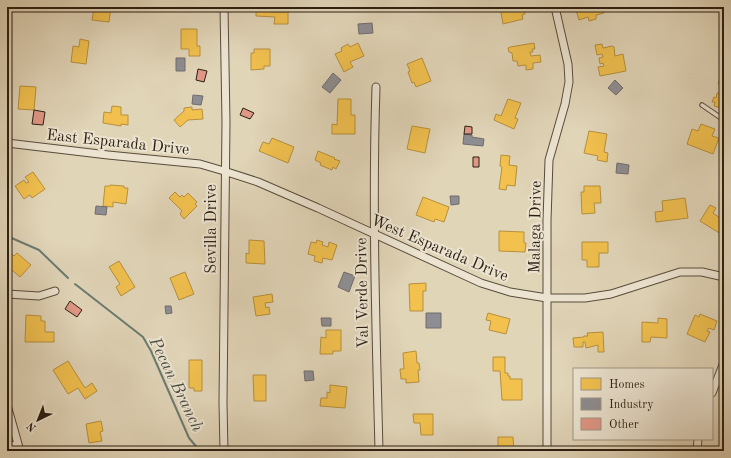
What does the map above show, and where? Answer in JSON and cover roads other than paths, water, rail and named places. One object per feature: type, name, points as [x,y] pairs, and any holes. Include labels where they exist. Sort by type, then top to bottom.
[{"type":"street","name":"Sevilla Drive","points":[[224,7],[226,122],[224,171],[224,451]]},
{"type":"street","name":"Malaga Drive","points":[[547,451],[547,220],[549,160],[565,104],[569,82],[568,64],[555,7]]},
{"type":"street","name":"Val Verde Drive","points":[[376,87],[374,233],[379,451]]},
{"type":"street","name":"East Esparada Drive","points":[[7,143],[194,163],[224,171]]},
{"type":"street","name":"West Esparada Drive","points":[[224,171],[258,182],[374,233],[490,287],[510,292],[547,298],[572,298],[598,296],[617,292],[680,272],[702,272],[724,277]]},
{"type":"street","points":[[7,294],[39,296],[56,291]]},
{"type":"street","points":[[713,390],[724,362]]},
{"type":"street","points":[[7,405],[19,448],[7,446]]},
{"type":"street","points":[[697,451],[698,440]]},
{"type":"lane","points":[[702,105],[724,120]]},
{"type":"waterway","name":"Pecan Branch","points":[[7,236],[39,250],[68,278]]},
{"type":"waterway","name":"Pecan Branch","points":[[75,284],[143,337],[151,351],[189,438],[200,451]]}]
